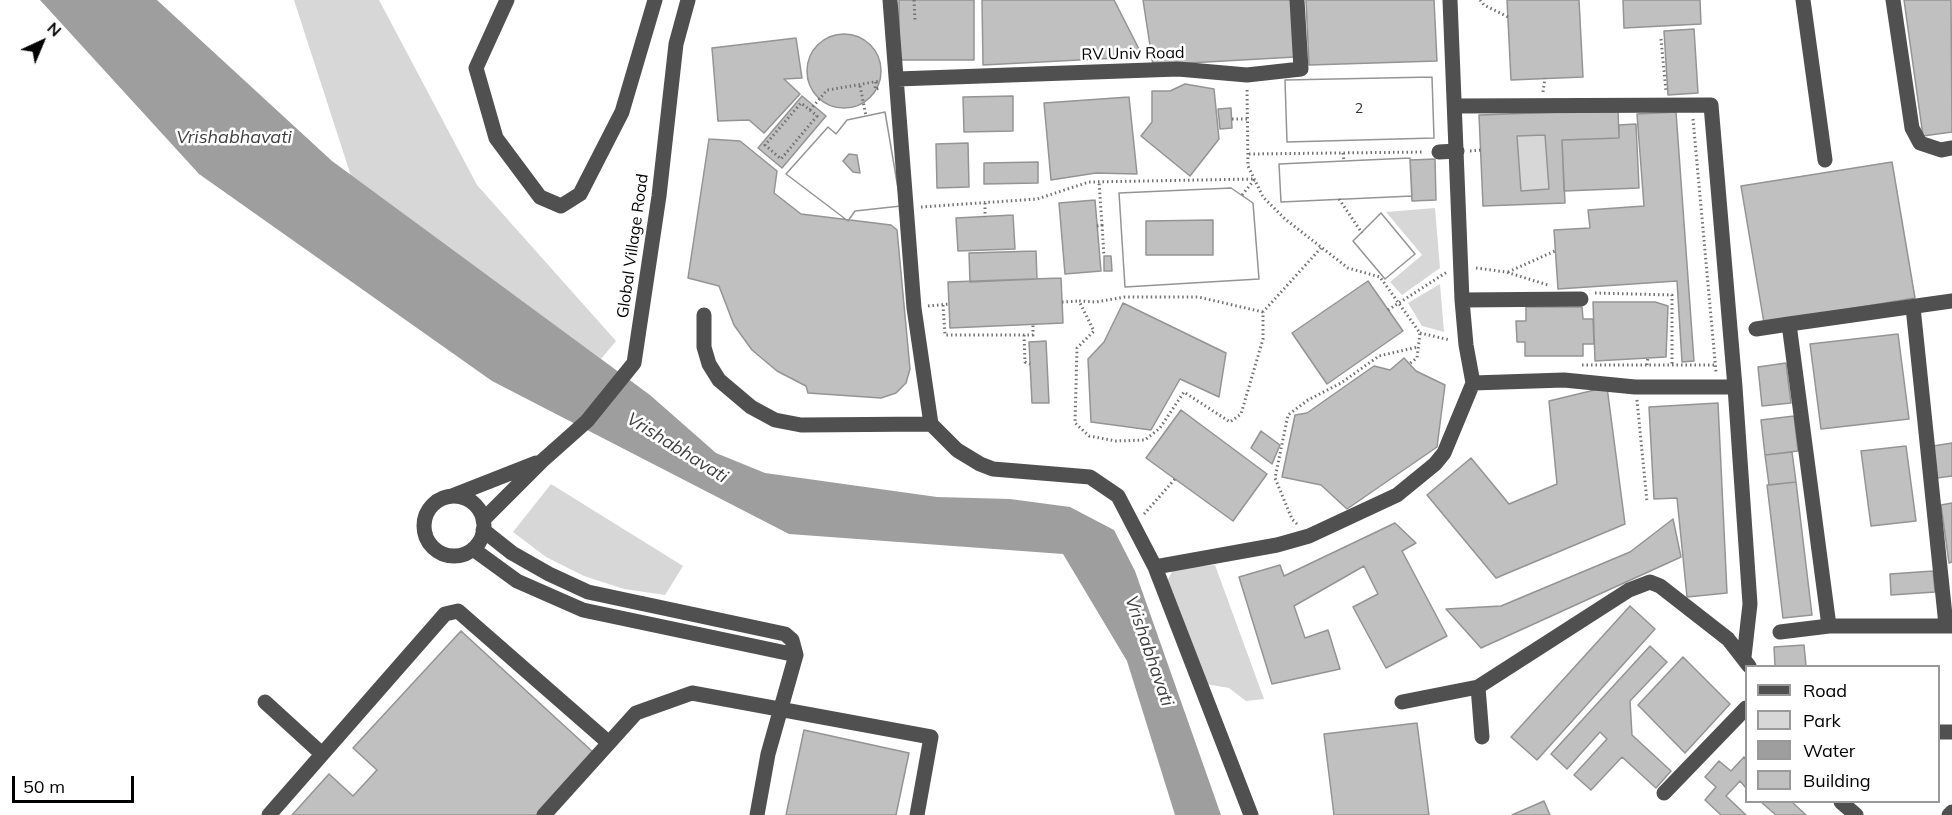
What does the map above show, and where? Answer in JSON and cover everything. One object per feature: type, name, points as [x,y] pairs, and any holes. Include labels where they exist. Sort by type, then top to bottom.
[{"type":"street","points":[[507,0],[476,68],[496,138],[540,197],[561,206],[580,194],[622,112],[656,0]]},
{"type":"street","name":"Global Village Road","points":[[542,461],[439,500],[430,508],[424,521],[427,540],[436,550],[448,555],[461,555],[473,549],[483,525],[542,461],[561,446],[619,384],[634,363],[659,196],[676,44],[688,0]]},
{"type":"street","points":[[890,0],[890,83],[906,208],[914,308],[931,424],[957,450],[993,469],[1090,477],[1118,496],[1155,567],[1251,815]]},
{"type":"street","name":"RV Univ Road","points":[[890,83],[1178,69],[1247,75],[1301,69],[1298,0]]},
{"type":"street","points":[[1155,567],[1277,545],[1309,536],[1397,495],[1435,464],[1450,440],[1473,383],[1466,345],[1462,300],[1450,0]]},
{"type":"street","points":[[1803,0],[1825,160]]},
{"type":"street","points":[[1893,0],[1911,129],[1920,143],[1941,150],[1952,148]]},
{"type":"street","points":[[1456,106],[1710,105],[1735,387],[1750,604],[1746,662]]},
{"type":"street","points":[[1439,152],[1457,151]]},
{"type":"street","points":[[1462,300],[1583,296]]},
{"type":"street","points":[[1756,329],[1952,301]]},
{"type":"street","points":[[1780,632],[1829,626],[1949,626],[1913,307]]},
{"type":"street","points":[[704,315],[704,347],[709,364],[719,380],[751,407],[775,420],[801,425],[931,424]]},
{"type":"street","points":[[1789,324],[1829,626]]},
{"type":"street","points":[[1473,383],[1564,380],[1635,387],[1735,387]]},
{"type":"street","points":[[452,496],[468,500],[480,512],[483,525],[512,553],[588,592],[785,634],[795,646],[796,655],[783,708],[768,754],[757,815]]},
{"type":"street","points":[[473,549],[517,581],[583,610],[796,655]]},
{"type":"street","points":[[1402,702],[1479,687],[1629,590],[1650,582],[1660,586],[1728,639],[1746,662]]},
{"type":"street","points":[[270,815],[445,614],[458,611],[609,743]]},
{"type":"street","points":[[1479,687],[1482,737]]},
{"type":"street","points":[[544,815],[636,713],[692,693],[931,737],[916,815]]},
{"type":"street","points":[[264,702],[322,754]]},
{"type":"street","points":[[1664,793],[1745,709]]},
{"type":"street","points":[[1843,803],[1856,815]]},
{"type":"path","points":[[914,0],[915,22]]},
{"type":"path","points":[[1480,0],[1508,17]]},
{"type":"path","points":[[1661,39],[1667,105]]},
{"type":"path","points":[[810,110],[827,90],[876,82],[875,89],[890,83]]},
{"type":"path","points":[[860,85],[866,116]]},
{"type":"path","points":[[1247,92],[1248,166],[1263,197],[1321,248],[1348,268],[1380,277],[1420,333],[1466,345]]},
{"type":"path","points":[[801,103],[810,110],[818,116],[781,159],[765,145],[801,103]]},
{"type":"path","points":[[1564,380],[1574,365],[1715,365],[1691,105]]},
{"type":"path","points":[[1232,120],[1248,119]]},
{"type":"path","points":[[1248,154],[1439,152]]},
{"type":"path","points":[[1343,153],[1344,161]]},
{"type":"path","points":[[906,208],[1037,199],[1089,182],[1255,179]]},
{"type":"path","points":[[1242,195],[1255,179]]},
{"type":"path","points":[[1099,182],[1100,226],[1104,256]]},
{"type":"path","points":[[1340,199],[1362,233]]},
{"type":"path","points":[[985,203],[985,217]]},
{"type":"path","points":[[1079,301],[1094,331],[1077,348],[1075,423],[1089,436],[1116,441],[1145,440],[1160,428],[1184,392],[1230,422],[1241,414],[1263,339],[1263,312],[1321,248]]},
{"type":"path","points":[[1506,272],[1555,250]]},
{"type":"path","points":[[1388,310],[1460,266],[1506,272],[1547,282],[1551,293]]},
{"type":"path","points":[[1583,296],[1672,295],[1672,365]]},
{"type":"path","points":[[1062,302],[1096,302],[1125,297],[1198,297],[1263,312]]},
{"type":"path","points":[[949,304],[943,305],[945,335],[1033,335],[1033,324]]},
{"type":"path","points":[[1409,364],[1417,358],[1420,333]]},
{"type":"path","points":[[1024,334],[1025,362],[1030,364]]},
{"type":"path","points":[[1309,536],[1292,519],[1275,478],[1288,415],[1308,400],[1341,383],[1379,356],[1418,346]]},
{"type":"path","points":[[1647,365],[1648,357]]},
{"type":"path","points":[[1635,387],[1647,502]]},
{"type":"path","points":[[1132,526],[1175,479]]},
{"type":"green space","points":[[294,0],[379,0],[477,185],[616,341],[601,359],[351,176]]},
{"type":"green space","points":[[1545,135],[1549,189],[1521,191],[1517,136]]},
{"type":"green space","points":[[1435,208],[1440,268],[1402,295],[1390,282],[1422,255],[1386,212]]},
{"type":"green space","points":[[1440,284],[1444,332],[1422,326],[1408,303]]},
{"type":"green space","points":[[551,484],[683,566],[665,595],[624,589],[584,576],[546,557],[513,532]]},
{"type":"green space","points":[[1215,565],[1264,699],[1246,701],[1229,688],[1206,684],[1167,581],[1174,568]]},
{"type":"water","name":"Vrishabhavati","points":[[40,0],[157,0],[332,161],[650,395],[716,453],[765,473],[937,497],[1010,499],[1070,507],[1114,530],[1135,571],[1221,815],[1175,815],[1127,661],[1063,554],[789,534],[492,381],[199,174]]},
{"type":"building","points":[[899,0],[974,0],[974,60],[899,60]]},
{"type":"building","points":[[982,0],[1114,0],[1141,53],[1137,57],[983,65]]},
{"type":"building","points":[[1143,0],[1292,0],[1295,57],[1153,65]]},
{"type":"building","points":[[1306,0],[1434,0],[1437,61],[1309,65]]},
{"type":"building","points":[[1507,0],[1579,0],[1583,77],[1511,80]]},
{"type":"building","points":[[1623,0],[1700,0],[1701,24],[1624,28]]},
{"type":"building","points":[[1904,0],[1951,0],[1952,132],[1923,136]]},
{"type":"building","points":[[1694,29],[1698,93],[1668,95],[1664,31]]},
{"type":"building","points":[[844,34],[865,40],[875,50],[881,71],[875,92],[865,102],[844,108],[823,102],[813,92],[807,71],[813,50],[823,40]]},
{"type":"building","points":[[796,38],[802,78],[784,79],[800,94],[764,133],[749,120],[718,121],[712,48]]},
{"type":"building","points":[[1432,77],[1434,138],[1287,142],[1285,80]]},
{"type":"building","points":[[1432,77],[1434,138],[1287,142],[1285,80]]},
{"type":"building","points":[[1185,84],[1214,89],[1219,139],[1190,176],[1141,136],[1152,122],[1152,91],[1170,91]]},
{"type":"building","points":[[802,96],[826,116],[782,168],[758,148]]},
{"type":"building","points":[[1013,96],[1013,131],[964,132],[963,97]]},
{"type":"building","points":[[1129,97],[1137,174],[1096,173],[1051,180],[1044,103]]},
{"type":"building","points":[[1231,108],[1232,128],[1220,129],[1218,109]]},
{"type":"building","points":[[1618,110],[1619,138],[1562,140],[1565,203],[1483,206],[1479,115]],"holes":[[[1545,135],[1549,189],[1521,191],[1517,136]]]},
{"type":"building","points":[[885,112],[901,206],[855,211],[848,221],[786,174],[828,127],[836,134],[847,120]],"holes":[[[849,154],[857,155],[860,173],[853,172],[843,161]]]},
{"type":"building","points":[[885,112],[901,206],[855,211],[848,221],[786,174],[828,127],[836,134],[847,120]]},
{"type":"building","points":[[1676,112],[1694,361],[1682,362],[1677,281],[1558,289],[1554,230],[1590,228],[1588,210],[1644,206],[1637,114]]},
{"type":"building","points":[[1636,124],[1639,188],[1564,191],[1562,140],[1619,138],[1619,125]]},
{"type":"building","points":[[709,139],[740,141],[777,171],[774,193],[801,214],[891,225],[897,230],[910,369],[906,383],[896,393],[881,398],[808,393],[806,386],[777,371],[752,350],[734,325],[719,286],[688,278]]},
{"type":"building","points":[[968,143],[969,187],[937,188],[936,144]]},
{"type":"building","points":[[1410,158],[1412,196],[1281,202],[1279,164]]},
{"type":"building","points":[[1410,158],[1412,196],[1281,202],[1279,164]]},
{"type":"building","points":[[1435,159],[1436,200],[1412,201],[1410,160]]},
{"type":"building","points":[[1038,162],[1038,183],[984,184],[984,163]]},
{"type":"building","points":[[1892,162],[1915,298],[1764,323],[1741,186]]},
{"type":"building","points":[[1231,188],[1253,203],[1259,279],[1125,287],[1119,193]],"holes":[[[1213,220],[1213,255],[1146,255],[1146,221]]]},
{"type":"building","points":[[1231,188],[1253,203],[1259,279],[1125,287],[1119,193]]},
{"type":"building","points":[[1095,200],[1101,271],[1065,274],[1059,203]]},
{"type":"building","points":[[1381,213],[1415,254],[1385,279],[1353,241]]},
{"type":"building","points":[[1381,213],[1415,254],[1385,279],[1353,241]]},
{"type":"building","points":[[1013,215],[1015,249],[958,251],[956,218]]},
{"type":"building","points":[[1036,251],[1037,279],[970,282],[969,253]]},
{"type":"building","points":[[1104,256],[1111,256],[1112,271],[1104,271]]},
{"type":"building","points":[[1061,278],[1063,323],[950,328],[948,282]]},
{"type":"building","points":[[1368,281],[1403,331],[1327,384],[1292,333]]},
{"type":"building","points":[[1593,302],[1655,302],[1668,306],[1666,357],[1595,361]]},
{"type":"building","points":[[1123,303],[1226,353],[1219,397],[1180,379],[1151,430],[1091,422],[1088,359],[1104,342]]},
{"type":"building","points":[[1526,307],[1582,307],[1583,319],[1593,319],[1594,344],[1583,344],[1583,356],[1525,356],[1525,342],[1517,342],[1516,321],[1526,321]]},
{"type":"building","points":[[1898,334],[1909,419],[1821,429],[1810,344]]},
{"type":"building","points":[[1046,341],[1049,403],[1032,403],[1029,342]]},
{"type":"building","points":[[1404,358],[1416,371],[1445,385],[1437,447],[1347,509],[1321,485],[1282,477],[1295,415],[1307,413],[1374,366],[1390,370]]},
{"type":"building","points":[[1786,363],[1791,403],[1762,406],[1758,367]]},
{"type":"building","points":[[1607,387],[1625,524],[1496,578],[1427,495],[1471,458],[1509,504],[1557,484],[1549,401]]},
{"type":"building","points":[[1718,403],[1727,593],[1687,597],[1677,498],[1654,499],[1649,407]]},
{"type":"building","points":[[1181,410],[1267,474],[1233,521],[1146,458]]},
{"type":"building","points":[[1794,416],[1798,451],[1765,455],[1761,420]]},
{"type":"building","points":[[1261,431],[1280,445],[1272,464],[1251,448]]},
{"type":"building","points":[[1952,443],[1952,476],[1937,478],[1933,446]]},
{"type":"building","points":[[1906,446],[1916,521],[1871,526],[1861,451]]},
{"type":"building","points":[[1792,452],[1796,482],[1769,485],[1765,455]]},
{"type":"building","points":[[1796,482],[1812,615],[1783,618],[1767,485]]},
{"type":"building","points":[[1952,503],[1952,562],[1949,563],[1941,505]]},
{"type":"building","points":[[1673,519],[1681,557],[1481,648],[1446,609],[1501,606],[1630,552]]},
{"type":"building","points":[[1395,523],[1416,543],[1402,551],[1447,636],[1386,668],[1353,607],[1378,594],[1364,566],[1294,606],[1305,638],[1328,630],[1340,669],[1272,684],[1239,577],[1280,565],[1284,576]]},
{"type":"building","points":[[1933,571],[1935,592],[1891,595],[1890,574]]},
{"type":"building","points":[[1630,606],[1655,629],[1537,760],[1511,737]]},
{"type":"building","points":[[461,631],[594,753],[536,815],[292,815],[329,774],[353,796],[377,770],[353,748]]},
{"type":"building","points":[[1804,645],[1806,665],[1775,665],[1774,647]]},
{"type":"building","points":[[1650,646],[1667,662],[1630,701],[1632,735],[1671,771],[1656,788],[1622,757],[1591,790],[1574,775],[1607,739],[1600,732],[1567,769],[1551,754]]},
{"type":"building","points":[[1683,657],[1730,704],[1685,753],[1638,705]]},
{"type":"building","points":[[1417,723],[1429,815],[1334,815],[1324,734]]},
{"type":"building","points":[[804,730],[909,753],[896,815],[786,815]]},
{"type":"building","points":[[1744,757],[1745,787],[1740,781],[1726,796],[1746,815],[1721,815],[1705,800],[1716,787],[1705,777],[1719,761],[1731,771]]},
{"type":"building","points":[[1544,801],[1550,815],[1512,815]]},
{"type":"building","points":[[1762,803],[1793,803],[1806,815],[1776,815]]}]
